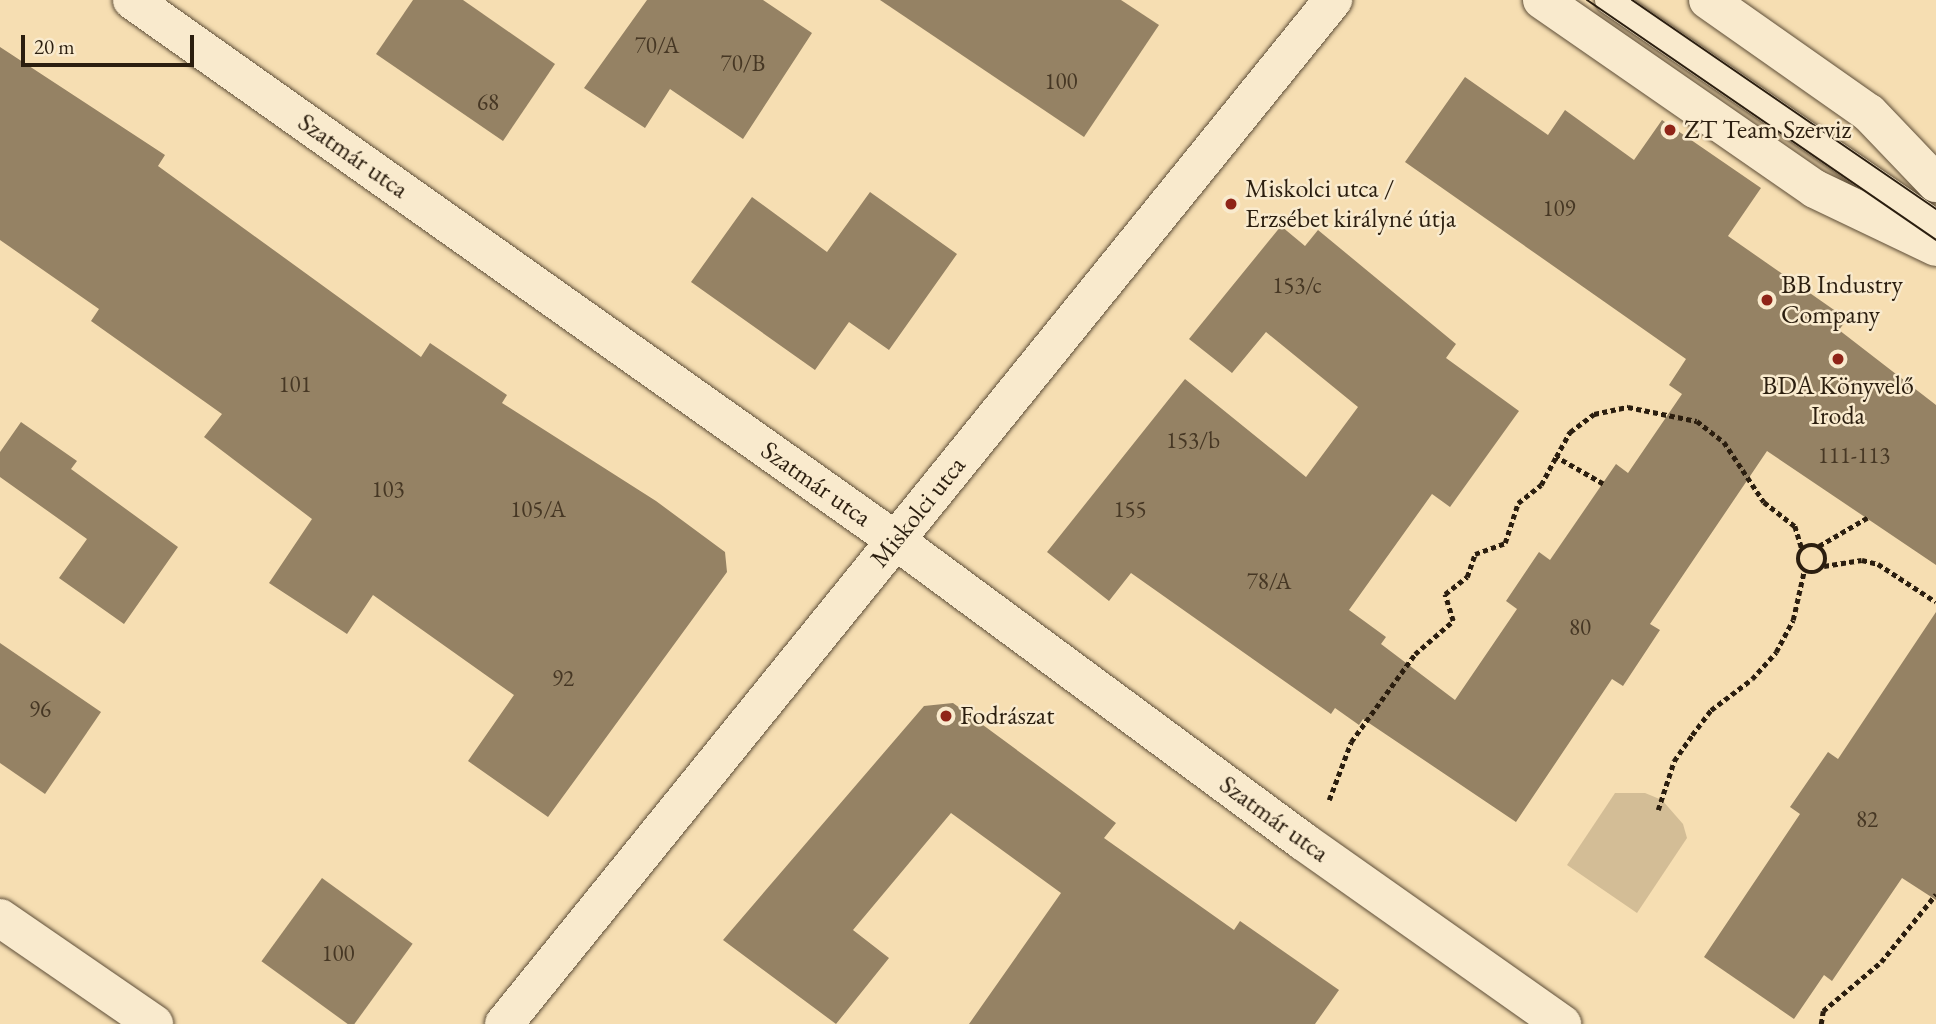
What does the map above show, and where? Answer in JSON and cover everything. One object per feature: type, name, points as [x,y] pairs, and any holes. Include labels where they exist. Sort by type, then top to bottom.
[{"type":"street","name":"Szatmár utca","points":[[132,0],[895,540],[1304,842],[1562,1024]]},
{"type":"street","name":"Miskolci utca","points":[[504,1024],[1333,0]]},
{"type":"street","points":[[1542,0],[1815,188],[1936,247]]},
{"type":"street","points":[[1709,0],[1869,113],[1936,183]]},
{"type":"street","points":[[0,918],[154,1024]]},
{"type":"lane","points":[[1609,0],[1936,224]]},
{"type":"path","points":[[1304,842],[1339,783],[1351,742],[1415,654],[1454,621],[1445,594],[1467,577],[1475,554],[1505,543],[1518,503],[1541,485],[1570,432],[1594,414],[1628,407],[1697,421],[1724,442],[1764,502],[1795,526],[1802,550],[1798,562],[1804,570],[1812,573],[1824,566],[1862,560],[1878,564],[1936,602]]},
{"type":"path","points":[[1556,457],[1602,484]]},
{"type":"path","points":[[1802,550],[1819,546],[1867,518]]},
{"type":"path","points":[[1819,546],[1826,553],[1824,566]]},
{"type":"path","points":[[1658,810],[1674,761],[1692,735],[1711,710],[1752,679],[1776,652],[1793,620],[1804,570]]},
{"type":"path","points":[[1821,1024],[1823,1011],[1881,961],[1936,894]]},
{"type":"shaded area","points":[[1615,793],[1645,793],[1662,800],[1683,824],[1687,838],[1637,913],[1567,865]]},
{"type":"building","points":[[413,0],[463,0],[555,64],[503,141],[376,54]]},
{"type":"building","points":[[647,0],[763,0],[812,33],[743,139],[670,89],[645,128],[584,88]]},
{"type":"building","points":[[880,0],[1121,0],[1159,25],[1084,137]]},
{"type":"building","points":[[0,47],[165,155],[158,166],[421,357],[430,343],[507,395],[502,403],[656,501],[725,552],[727,572],[548,817],[468,761],[514,695],[373,595],[347,634],[269,583],[312,519],[204,437],[222,414],[91,321],[99,309],[0,240]]},
{"type":"building","points":[[1465,77],[1548,135],[1565,110],[1634,160],[1662,120],[1761,188],[1728,236],[1847,319],[1839,330],[1936,405],[1936,565],[1767,451],[1650,624],[1660,630],[1623,686],[1612,679],[1516,822],[1363,719],[1359,725],[1335,708],[1331,714],[1131,573],[1109,601],[1047,552],[1185,379],[1306,477],[1358,407],[1266,332],[1232,373],[1189,339],[1281,226],[1305,246],[1318,230],[1456,344],[1446,358],[1519,411],[1450,507],[1432,494],[1349,610],[1386,637],[1381,644],[1455,700],[1517,609],[1506,601],[1539,552],[1550,560],[1616,464],[1628,473],[1682,394],[1669,385],[1686,359],[1405,162]]},
{"type":"building","points":[[870,192],[957,254],[889,350],[849,322],[815,370],[691,282],[752,197],[827,252]]},
{"type":"building","points":[[21,422],[77,461],[71,469],[178,547],[124,624],[59,578],[87,539],[0,477],[0,452]]},
{"type":"building","points":[[1936,612],[1936,900],[1902,878],[1832,981],[1824,975],[1794,1019],[1704,957],[1800,814],[1790,807],[1828,752],[1838,759]]},
{"type":"building","points":[[0,643],[101,712],[45,794],[0,763]]},
{"type":"building","points":[[953,703],[1116,823],[1104,838],[1234,930],[1240,921],[1339,990],[1315,1024],[969,1024],[1061,893],[951,813],[853,930],[889,958],[836,1024],[723,940],[924,706]]},
{"type":"building","points":[[322,878],[413,944],[354,1024],[348,1024],[261,961]]},
{"type":"tram line","points":[[1587,0],[1936,240]]},
{"type":"tram line","points":[[1632,0],[1936,209]]},
{"type":"place","name":"ZT Team Szerviz","points":[[1670,130]]},
{"type":"place","name":"Miskolci utca / Erzsébet királyné útja","points":[[1231,204]]},
{"type":"place","name":"BB Industry Company","points":[[1767,300]]},
{"type":"place","name":"BDA Könyvelő Iroda","points":[[1838,359]]},
{"type":"place","name":"Fodrászat","points":[[946,716]]}]
